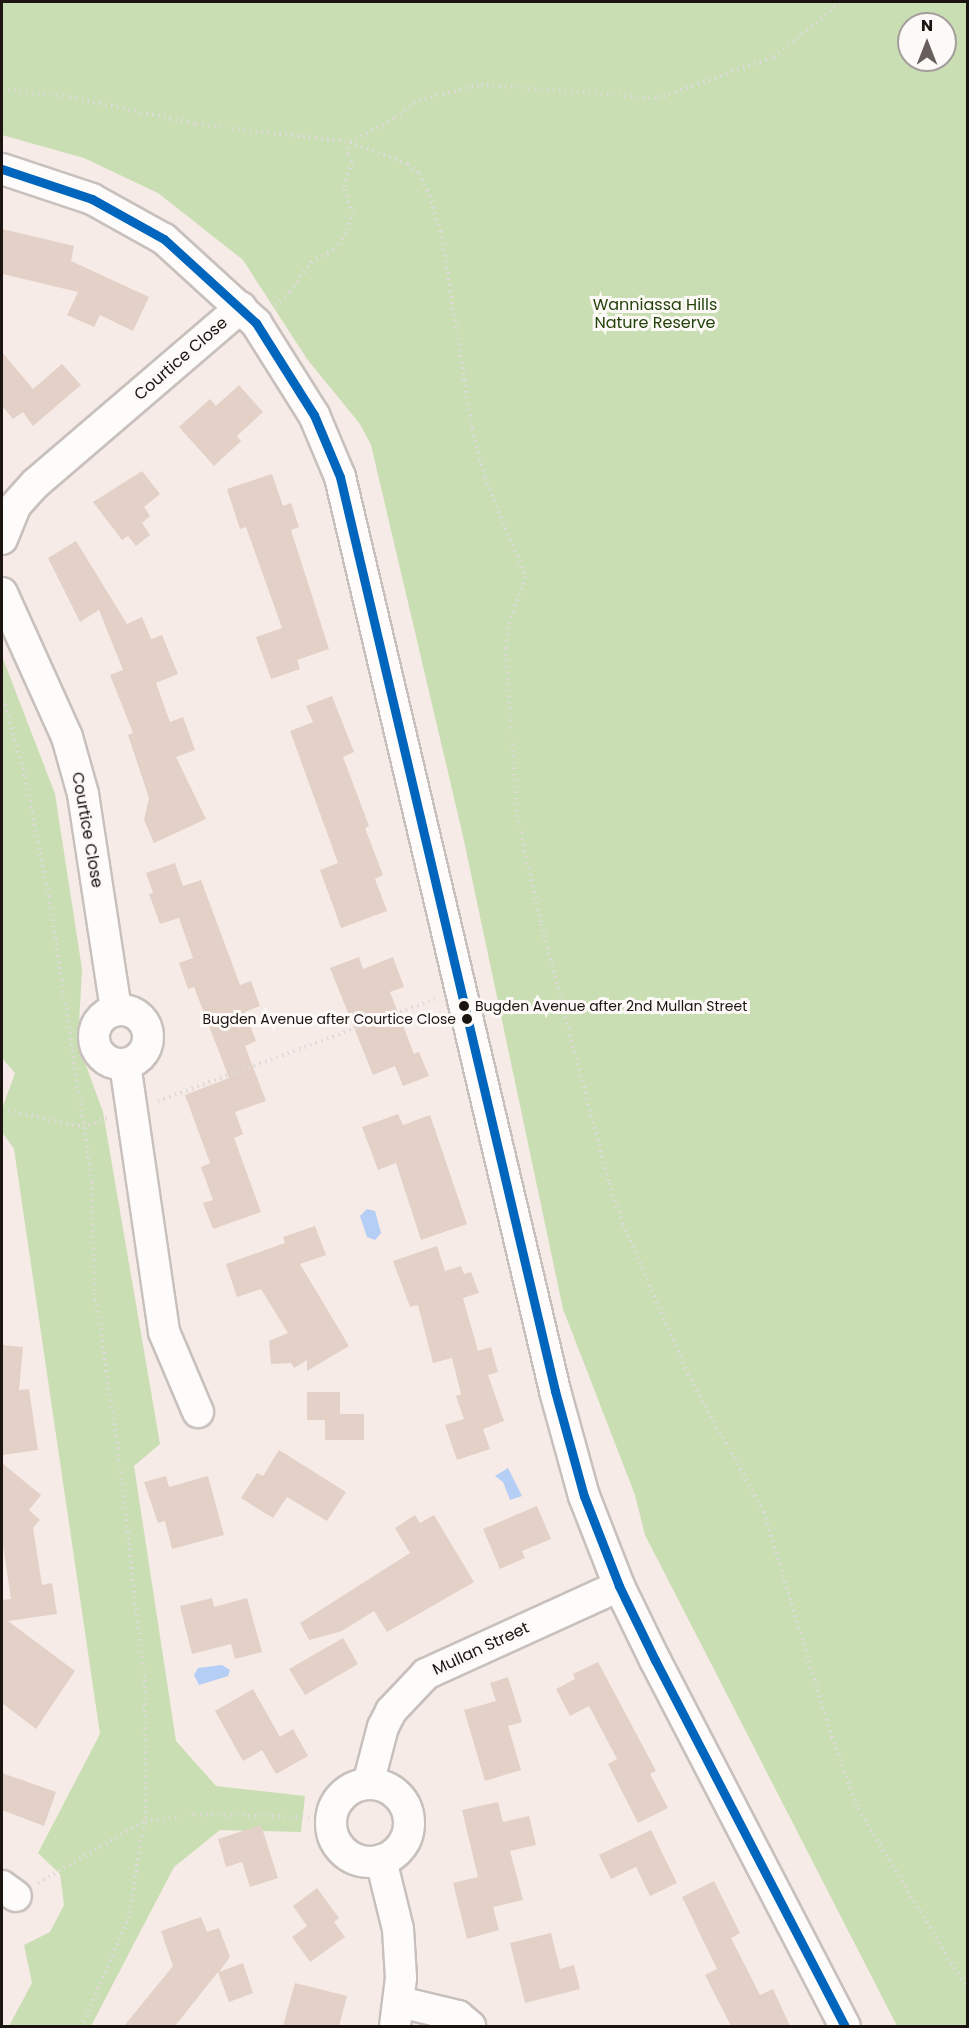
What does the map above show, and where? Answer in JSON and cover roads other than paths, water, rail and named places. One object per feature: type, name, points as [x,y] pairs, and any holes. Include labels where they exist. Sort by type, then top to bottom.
[{"type":"street","points":[[2,169],[57,184],[129,217],[164,239],[241,307],[298,385],[340,477],[555,1391],[584,1496],[619,1587],[845,2026]]},
{"type":"street","name":"Courtice Close","points":[[2,539],[8,502],[36,483],[241,307]]},
{"type":"street","name":"Courtice Close","points":[[2,593],[67,737],[83,794],[116,1010],[137,1014],[148,1032],[143,1053],[125,1064],[164,1332],[198,1412]]},
{"type":"street","name":"Mullan Street","points":[[368,1784],[383,1727],[399,1702],[426,1674],[619,1587]]},
{"type":"street","points":[[368,1784],[384,1786],[397,1794],[407,1808],[409,1824],[405,1840],[395,1852],[381,1860],[365,1862],[350,1856],[338,1845],[332,1818],[339,1798],[352,1788],[368,1784]]},
{"type":"street","points":[[381,1860],[398,1929],[398,2014],[458,2016],[470,2026]]},
{"type":"water","points":[[367,1209],[375,1211],[381,1233],[375,1240],[367,1237],[360,1216]]},
{"type":"water","points":[[508,1468],[522,1496],[510,1500],[503,1482],[495,1476]]},
{"type":"water","points":[[222,1665],[230,1670],[228,1676],[199,1685],[194,1675],[198,1668]]},
{"type":"place","name":"Bugden Avenue after 2nd Mullan Street","points":[[464,1006]]},
{"type":"place","name":"Bugden Avenue after Courtice Close","points":[[467,1019]]},
{"type":"park label","name":"Wanniassa Hills Nature Reserve","points":[[655,314]]}]
